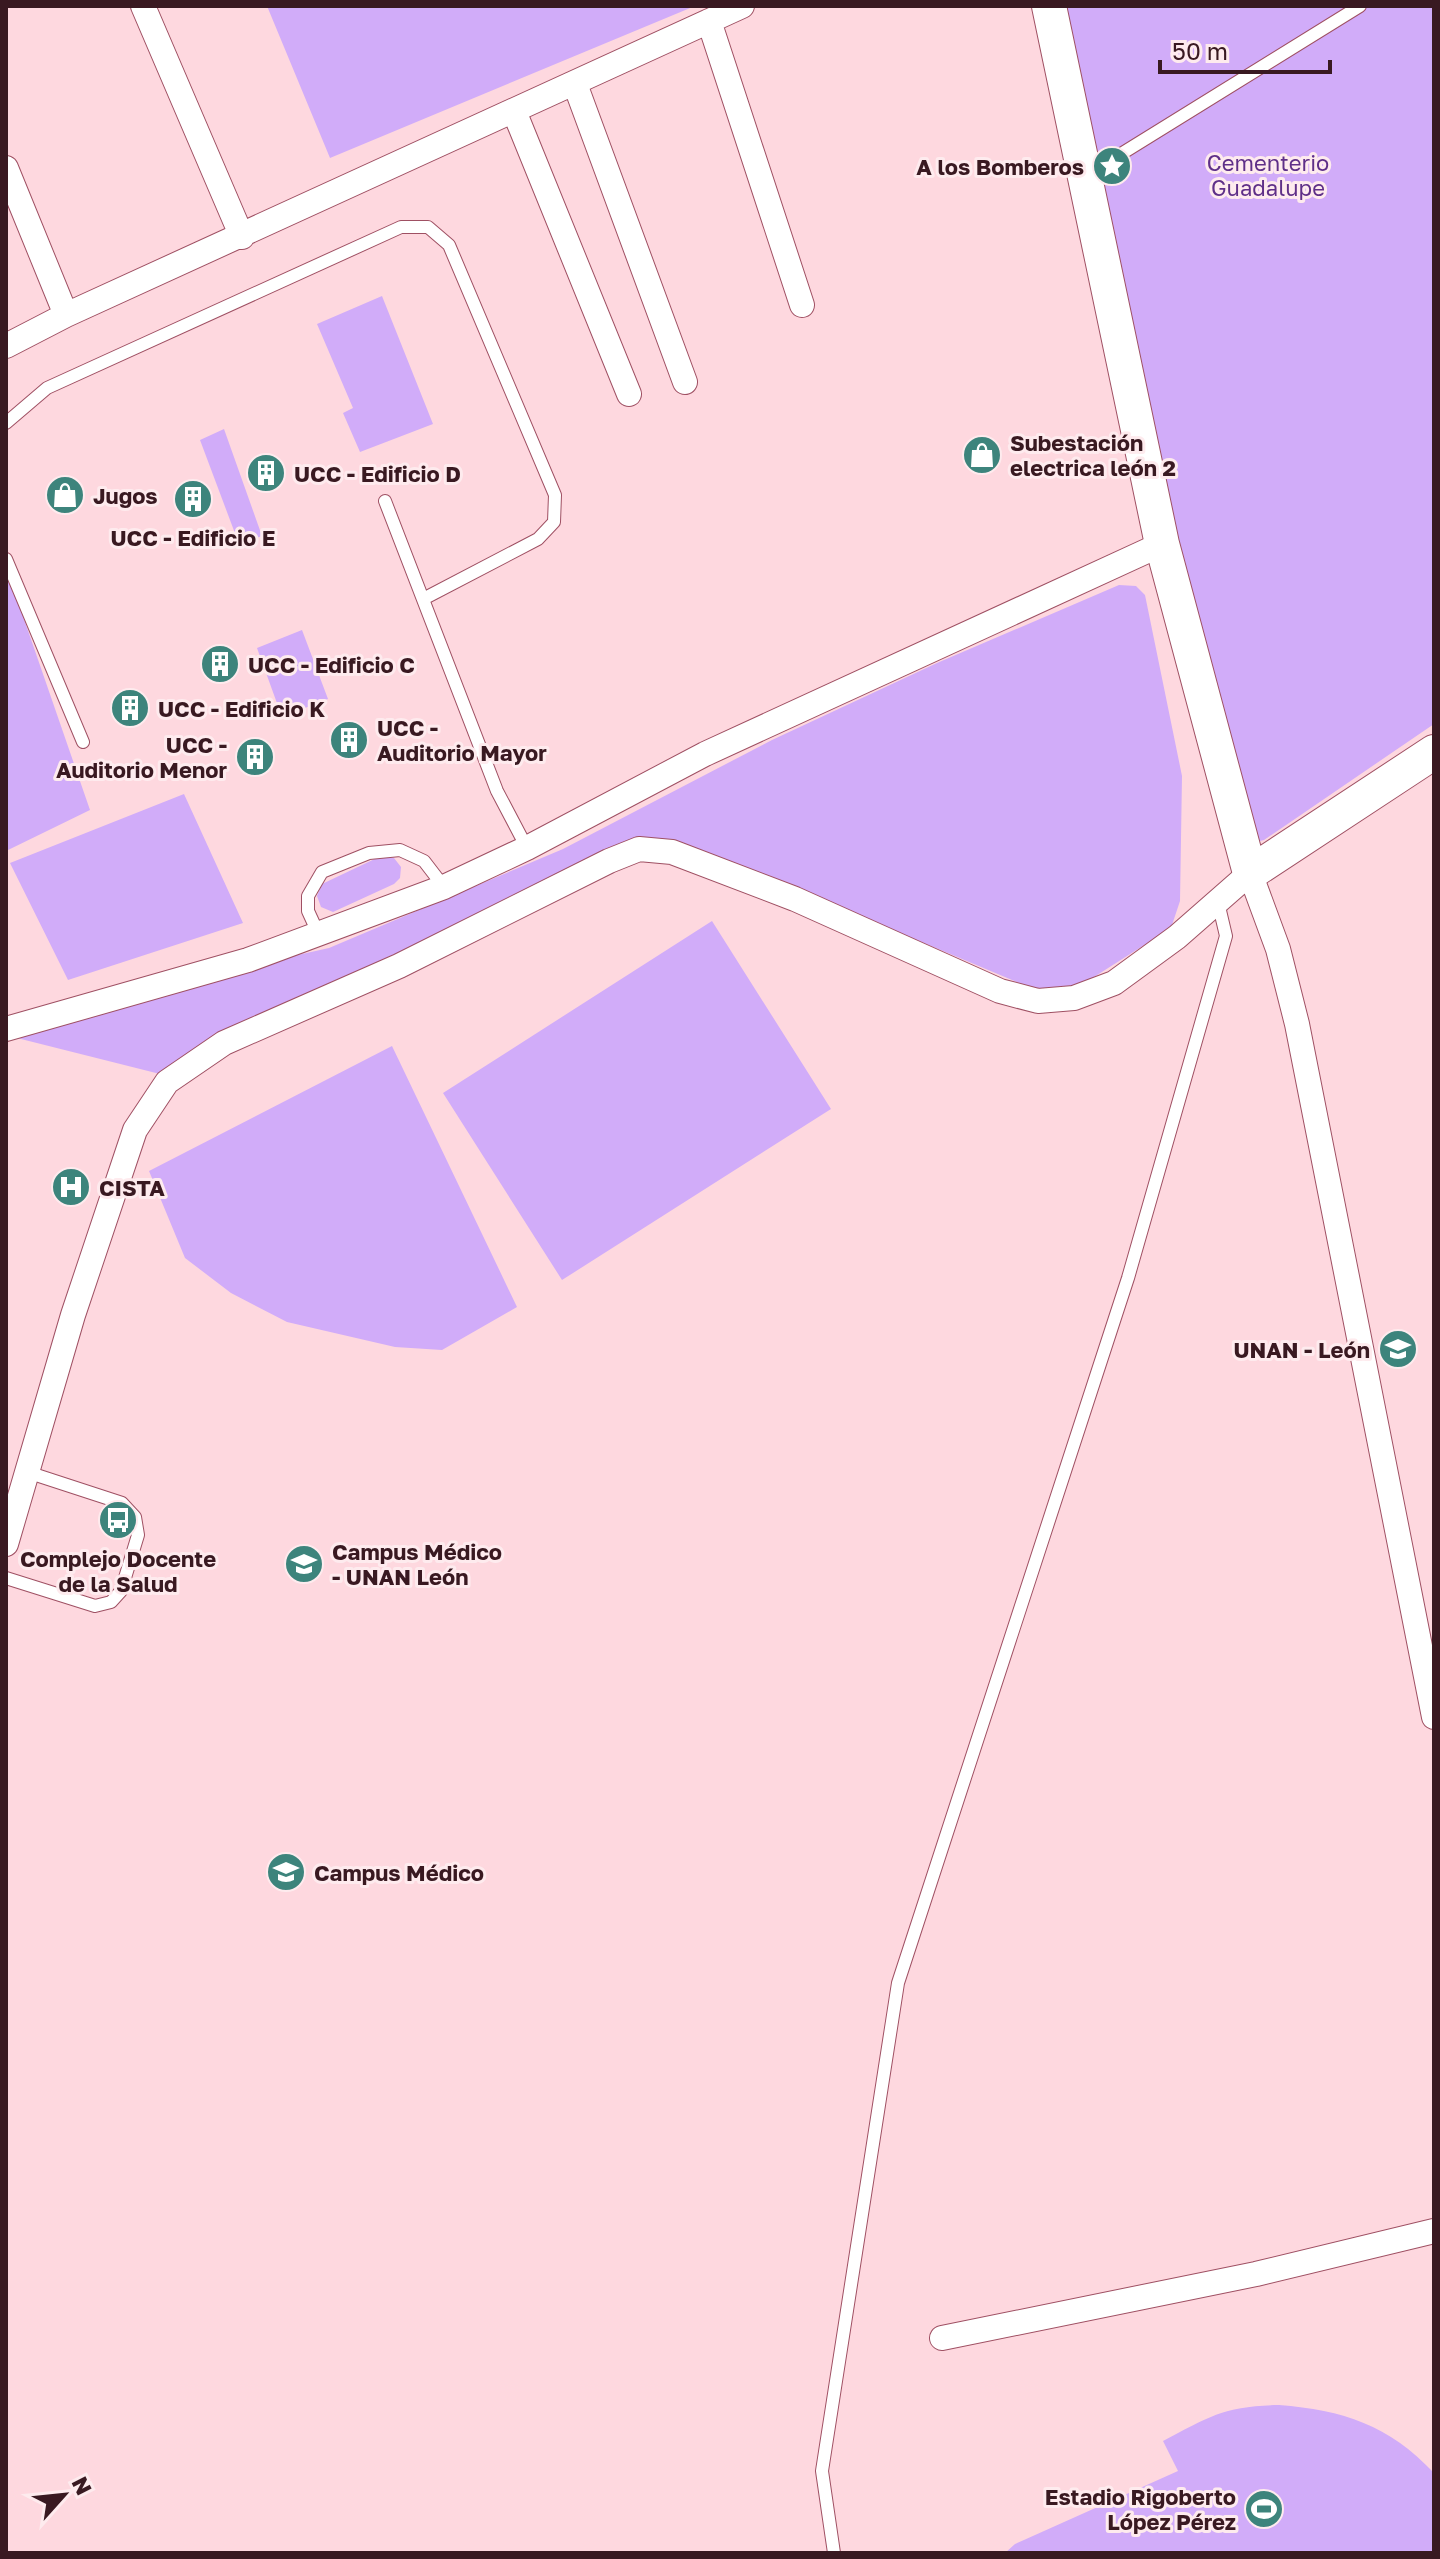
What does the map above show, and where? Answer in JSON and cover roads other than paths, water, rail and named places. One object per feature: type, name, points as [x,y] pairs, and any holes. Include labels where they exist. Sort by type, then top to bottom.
[{"type":"street","points":[[143,6],[242,237]]},
{"type":"street","points":[[6,346],[66,315],[742,6]]},
{"type":"street","points":[[1049,6],[1162,544],[1250,873],[1278,949],[1297,1024],[1434,1717]]},
{"type":"street","points":[[709,21],[802,305]]},
{"type":"street","points":[[575,84],[685,382]]},
{"type":"street","points":[[514,111],[629,394]]},
{"type":"street","points":[[6,168],[66,315]]},
{"type":"street","points":[[6,1029],[248,960],[444,887],[527,848],[705,754],[1162,544]]},
{"type":"street","points":[[6,1544],[73,1315],[135,1130],[167,1082],[224,1043],[399,966],[639,849],[672,852],[754,884],[1000,991],[1038,1001],[1074,998],[1114,983],[1218,902],[1250,873],[1434,752]]},
{"type":"street","points":[[942,2338],[1269,2271],[1434,2231]]},
{"type":"lane","points":[[1121,154],[1360,6]]},
{"type":"lane","points":[[6,423],[47,388],[401,227],[428,227],[449,245],[555,495],[554,522],[538,539],[425,598]]},
{"type":"lane","points":[[385,501],[497,791],[527,848]]},
{"type":"lane","points":[[6,559],[83,742]]},
{"type":"lane","points":[[319,935],[308,911],[308,896],[322,872],[369,853],[400,850],[424,861],[444,887]]},
{"type":"lane","points":[[834,2553],[822,2471],[898,1983],[1128,1278],[1226,936],[1218,902]]},
{"type":"lane","points":[[6,1578],[95,1606],[111,1602],[121,1591],[138,1535],[135,1517],[122,1503],[27,1472]]},
{"type":"place","name":"A los Bomberos","points":[[1112,166]]},
{"type":"place","name":"Subestación electrica león 2","points":[[982,455]]},
{"type":"place","name":"UCC - Edificio D","points":[[266,473]]},
{"type":"place","name":"Jugos","points":[[65,495]]},
{"type":"place","name":"UCC - Edificio E","points":[[193,499]]},
{"type":"place","name":"UCC - Edificio C","points":[[220,664]]},
{"type":"place","name":"UCC - Edificio K","points":[[130,708]]},
{"type":"place","name":"UCC - Auditorio Mayor","points":[[349,740]]},
{"type":"place","name":"UCC - Auditorio Menor","points":[[255,757]]},
{"type":"place","name":"CISTA","points":[[71,1187]]},
{"type":"place","name":"UNAN - León","points":[[1398,1349]]},
{"type":"place","name":"Complejo Docente de la Salud","points":[[118,1520]]},
{"type":"place","name":"Campus Médico - UNAN León","points":[[304,1564]]},
{"type":"place","name":"Campus Médico","points":[[286,1872]]},
{"type":"place","name":"Estadio Rigoberto López Pérez","points":[[1264,2509]]},
{"type":"park label","name":"Cementerio Guadalupe","points":[[1268,174]]}]
